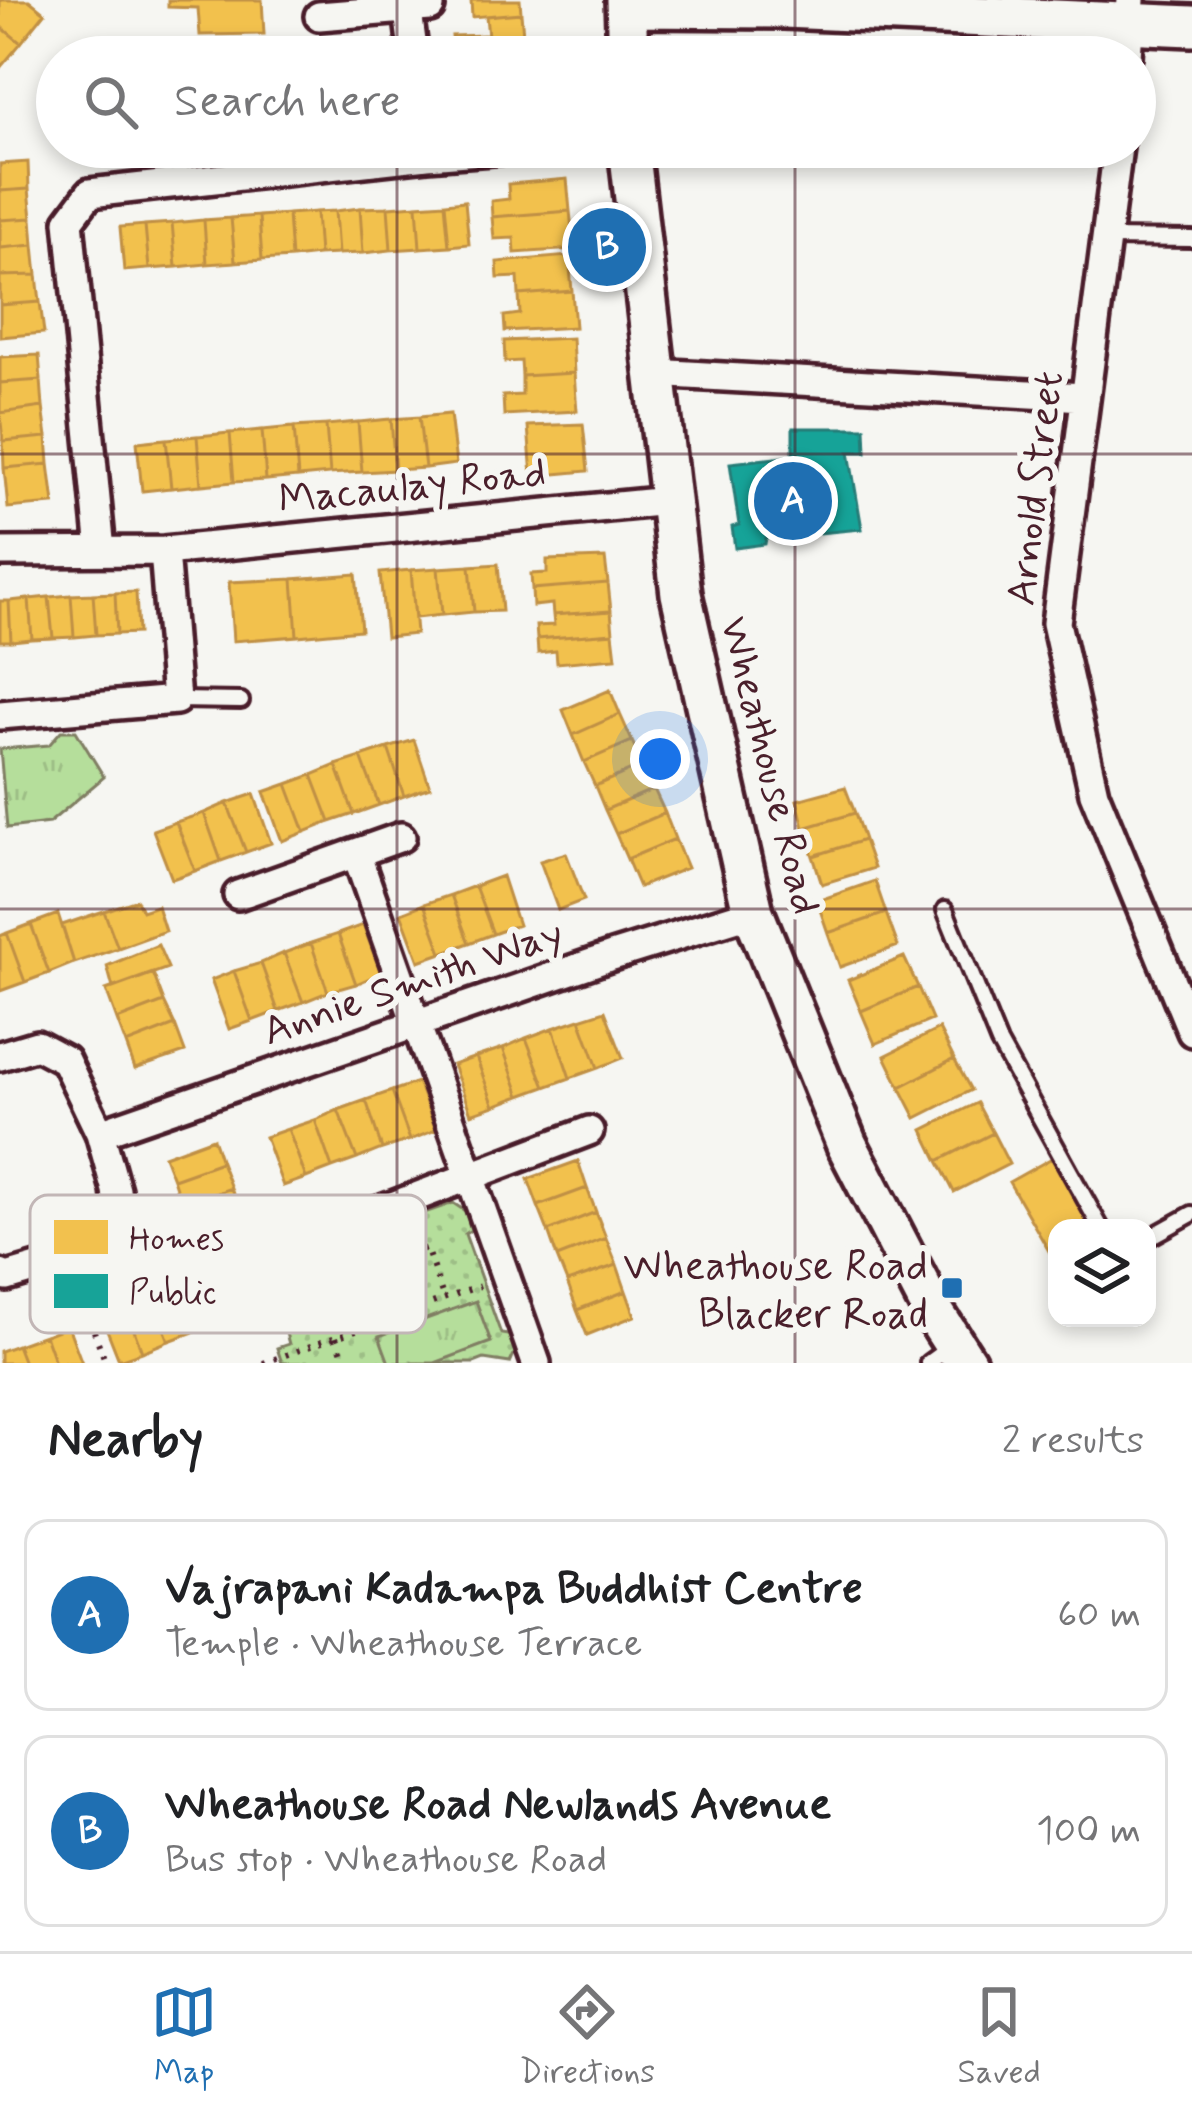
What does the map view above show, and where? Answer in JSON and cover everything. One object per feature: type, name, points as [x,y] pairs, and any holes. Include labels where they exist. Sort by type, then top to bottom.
[{"type":"street","points":[[628,36],[627,4],[782,4],[1192,26]]},
{"type":"street","points":[[319,16],[419,9],[416,36]]},
{"type":"street","points":[[101,551],[68,221],[90,193],[290,168]]},
{"type":"street","name":"Wheathouse Road","points":[[631,168],[682,594],[754,912],[847,1145],[950,1356]]},
{"type":"street","name":"Arnold Street","points":[[1116,168],[1056,623],[1094,793],[1191,1029]]},
{"type":"street","points":[[653,373],[1084,397]]},
{"type":"street","name":"Macaulay Road","points":[[0,552],[164,551],[668,501]]},
{"type":"street","points":[[0,716],[176,700],[164,551]]},
{"type":"street","points":[[238,895],[401,837]]},
{"type":"street","points":[[356,853],[536,1363]]},
{"type":"street","name":"Annie Smith Way","points":[[100,1133],[754,912]]},
{"type":"street","points":[[0,1056],[38,1045],[65,1060],[100,1133],[117,1195]]},
{"type":"street","points":[[425,1195],[589,1132]]},
{"type":"street","points":[[0,1274],[7,1277],[30,1271]]},
{"type":"lane","points":[[1108,238],[1192,239]]},
{"type":"lane","points":[[176,700],[241,701]]},
{"type":"lane","points":[[945,910],[998,1043],[1096,1219]]},
{"type":"lane","points":[[1156,1234],[1192,1214]]},
{"type":"path","points":[[426,1247],[443,1299]]},
{"type":"path","points":[[426,1305],[506,1277]]},
{"type":"path","points":[[95,1333],[106,1363]]},
{"type":"path","points":[[263,1363],[348,1333]]},
{"type":"path","points":[[336,1337],[346,1363]]},
{"type":"green space","points":[[61,731],[76,731],[104,777],[49,823],[7,828],[0,749],[49,745]]},
{"type":"green space","points":[[453,1203],[465,1211],[471,1230],[465,1234],[501,1334],[514,1336],[519,1343],[510,1363],[484,1359],[474,1363],[282,1363],[277,1348],[289,1344],[286,1333],[426,1333],[426,1212]]},
{"type":"green space","points":[[476,1301],[491,1342],[435,1363],[389,1363],[379,1336],[426,1333],[426,1319]]},
{"type":"building: Homes","points":[[0,0],[29,0],[45,13],[21,43],[0,26]]},
{"type":"building: Homes","points":[[168,0],[262,0],[264,34],[200,35],[198,8],[168,7]]},
{"type":"building: Homes","points":[[471,0],[520,0],[521,13],[472,17]]},
{"type":"building: Homes","points":[[521,13],[523,36],[488,36],[486,16]]},
{"type":"building: Homes","points":[[0,26],[21,43],[0,68]]},
{"type":"building: Homes","points":[[28,162],[29,189],[0,191],[0,164]]},
{"type":"building: Homes","points":[[567,179],[570,211],[492,217],[491,201],[509,199],[508,184]]},
{"type":"building: Homes","points":[[29,189],[32,218],[0,220],[0,191]]},
{"type":"building: Homes","points":[[465,201],[469,244],[449,246],[445,203]]},
{"type":"building: Homes","points":[[445,203],[449,246],[420,248],[417,205]]},
{"type":"building: Homes","points":[[417,205],[420,248],[391,250],[388,207]]},
{"type":"building: Homes","points":[[388,207],[391,250],[363,253],[360,208]]},
{"type":"building: Homes","points":[[360,208],[363,253],[338,254],[335,211]]},
{"type":"building: Homes","points":[[335,211],[338,254],[319,255],[316,212]]},
{"type":"building: Homes","points":[[570,211],[574,249],[515,253],[514,238],[494,239],[492,217]]},
{"type":"building: Homes","points":[[316,212],[319,255],[291,258],[288,214]]},
{"type":"building: Homes","points":[[288,214],[291,258],[262,260],[259,216]]},
{"type":"building: Homes","points":[[259,216],[262,260],[235,262],[231,218]]},
{"type":"building: Homes","points":[[32,218],[34,245],[0,248],[0,220]]},
{"type":"building: Homes","points":[[231,218],[235,262],[207,264],[204,220]]},
{"type":"building: Homes","points":[[204,220],[207,264],[176,267],[172,223]]},
{"type":"building: Homes","points":[[172,223],[176,267],[149,269],[145,225]]},
{"type":"building: Homes","points":[[145,225],[149,269],[124,271],[120,227]]},
{"type":"building: Homes","points":[[34,245],[37,275],[0,276],[0,248]]},
{"type":"building: Homes","points":[[569,256],[572,291],[519,295],[518,277],[498,278],[497,262]]},
{"type":"building: Homes","points":[[37,275],[40,302],[0,305],[0,276]]},
{"type":"building: Homes","points":[[572,291],[575,327],[505,331],[504,316],[520,314],[519,295]]},
{"type":"building: Homes","points":[[40,302],[44,333],[0,337],[0,305]]},
{"type":"building: Homes","points":[[572,338],[574,373],[522,376],[521,361],[505,362],[504,341]]},
{"type":"building: Homes","points":[[39,355],[41,380],[0,383],[0,357]]},
{"type":"building: Homes","points":[[574,373],[577,411],[504,415],[503,396],[522,395],[522,376]]},
{"type":"building: Homes","points":[[41,380],[43,407],[0,413],[0,383]]},
{"type":"building: Homes","points":[[43,407],[47,437],[3,441],[0,413]]},
{"type":"building: Homes","points":[[450,414],[456,464],[425,468],[419,417]]},
{"type":"building: Homes","points":[[419,417],[425,468],[395,470],[391,419]]},
{"type":"building: Homes","points":[[391,419],[395,470],[362,472],[358,422]]},
{"type":"building: Homes","points":[[358,422],[362,472],[330,474],[326,425]]},
{"type":"building: Homes","points":[[583,424],[588,471],[532,476],[528,426]]},
{"type":"building: Homes","points":[[326,425],[330,474],[298,477],[294,427]]},
{"type":"building: Homes","points":[[294,427],[298,477],[266,480],[262,430]]},
{"type":"building: Homes","points":[[262,430],[266,480],[234,482],[230,433]]},
{"type":"building: Homes","points":[[230,433],[234,482],[201,485],[197,436]]},
{"type":"building: Homes","points":[[197,436],[201,485],[171,488],[166,439]]},
{"type":"building: Homes","points":[[47,437],[49,464],[4,468],[3,441]]},
{"type":"building: Homes","points":[[166,439],[171,488],[142,491],[137,442]]},
{"type":"building: Homes","points":[[49,464],[54,504],[8,508],[4,468]]},
{"type":"building: Homes","points":[[605,558],[608,583],[532,589],[531,574],[547,573],[547,560]]},
{"type":"building: Homes","points":[[498,564],[502,611],[474,612],[470,566]]},
{"type":"building: Homes","points":[[470,566],[474,612],[442,615],[438,568]]},
{"type":"building: Homes","points":[[438,568],[442,615],[415,618],[411,570]]},
{"type":"building: Homes","points":[[411,570],[416,634],[386,637],[380,573]]},
{"type":"building: Homes","points":[[356,574],[361,630],[297,636],[293,579]]},
{"type":"building: Homes","points":[[293,579],[297,636],[233,641],[229,582]]},
{"type":"building: Homes","points":[[608,583],[611,611],[553,615],[552,604],[533,606],[532,589]]},
{"type":"building: Homes","points":[[136,592],[138,633],[117,634],[115,593]]},
{"type":"building: Homes","points":[[115,593],[117,634],[96,635],[93,594]]},
{"type":"building: Homes","points":[[93,594],[96,635],[74,637],[71,595]]},
{"type":"building: Homes","points":[[71,595],[74,637],[53,638],[49,597]]},
{"type":"building: Homes","points":[[49,597],[53,638],[32,639],[29,599]]},
{"type":"building: Homes","points":[[29,599],[32,639],[11,641],[9,601]]},
{"type":"building: Homes","points":[[0,601],[9,601],[11,641],[0,641]]},
{"type":"building: Homes","points":[[611,611],[613,633],[537,639],[536,626],[554,625],[553,615]]},
{"type":"building: Homes","points":[[613,633],[616,658],[557,663],[556,651],[538,653],[537,639]]},
{"type":"building: Homes","points":[[610,690],[620,714],[573,735],[563,710]]},
{"type":"building: Homes","points":[[620,714],[632,741],[584,762],[573,735]]},
{"type":"building: Homes","points":[[414,740],[430,787],[404,796],[388,748]]},
{"type":"building: Homes","points":[[632,741],[643,765],[595,786],[584,762]]},
{"type":"building: Homes","points":[[388,748],[404,796],[379,805],[361,757]]},
{"type":"building: Homes","points":[[361,757],[379,805],[354,814],[336,765]]},
{"type":"building: Homes","points":[[336,765],[354,814],[330,822],[312,775]]},
{"type":"building: Homes","points":[[643,765],[654,789],[605,810],[595,786]]},
{"type":"building: Homes","points":[[312,775],[330,822],[305,832],[287,784]]},
{"type":"building: Homes","points":[[287,784],[305,832],[282,841],[264,792]]},
{"type":"building: Homes","points":[[845,787],[855,813],[804,828],[797,800]]},
{"type":"building: Homes","points":[[654,789],[665,813],[616,834],[605,810]]},
{"type":"building: Homes","points":[[254,794],[271,843],[246,852],[227,803]]},
{"type":"building: Homes","points":[[227,803],[246,852],[221,861],[204,813]]},
{"type":"building: Homes","points":[[204,813],[221,861],[195,871],[176,822]]},
{"type":"building: Homes","points":[[665,813],[675,839],[627,859],[616,834]]},
{"type":"building: Homes","points":[[855,813],[864,840],[813,856],[804,828]]},
{"type":"building: Homes","points":[[176,822],[195,871],[172,879],[153,830]]},
{"type":"building: Homes","points":[[675,839],[687,868],[639,887],[627,859]]},
{"type":"building: Homes","points":[[864,840],[874,868],[822,884],[813,856]]},
{"type":"building: Homes","points":[[566,853],[584,900],[558,910],[540,861]]},
{"type":"building: Homes","points":[[502,876],[518,925],[493,934],[475,886]]},
{"type":"building: Homes","points":[[875,881],[886,913],[828,933],[817,901]]},
{"type":"building: Homes","points":[[475,886],[493,934],[469,943],[451,895]]},
{"type":"building: Homes","points":[[451,895],[469,943],[442,953],[424,904]]},
{"type":"building: Homes","points":[[137,900],[142,911],[157,906],[165,931],[118,948],[104,911]]},
{"type":"building: Homes","points":[[424,904],[442,953],[419,961],[401,913]]},
{"type":"building: Homes","points":[[104,911],[118,948],[74,963],[62,925]]},
{"type":"building: Homes","points":[[886,913],[898,946],[840,967],[828,933]]},
{"type":"building: Homes","points":[[58,914],[74,963],[49,973],[31,924]]},
{"type":"building: Homes","points":[[31,924],[49,973],[25,982],[7,933]]},
{"type":"building: Homes","points":[[363,925],[381,973],[356,984],[338,934]]},
{"type":"building: Homes","points":[[7,933],[25,982],[0,991],[0,936]]},
{"type":"building: Homes","points":[[338,934],[356,984],[328,992],[311,943]]},
{"type":"building: Homes","points":[[311,943],[328,992],[303,1002],[284,953]]},
{"type":"building: Homes","points":[[158,945],[168,968],[113,988],[107,966]]},
{"type":"building: Homes","points":[[284,953],[303,1002],[278,1011],[261,963]]},
{"type":"building: Homes","points":[[904,957],[918,987],[861,1011],[848,980]]},
{"type":"building: Homes","points":[[261,963],[278,1011],[252,1021],[234,971]]},
{"type":"building: Homes","points":[[234,971],[252,1021],[229,1029],[211,980]]},
{"type":"building: Homes","points":[[153,973],[164,1002],[117,1020],[106,990]]},
{"type":"building: Homes","points":[[918,987],[932,1020],[875,1044],[861,1011]]},
{"type":"building: Homes","points":[[164,1002],[175,1025],[126,1044],[117,1020]]},
{"type":"building: Homes","points":[[605,1011],[623,1058],[598,1068],[580,1019]]},
{"type":"building: Homes","points":[[580,1019],[598,1068],[570,1078],[553,1028]]},
{"type":"building: Homes","points":[[175,1025],[185,1052],[135,1069],[126,1044]]},
{"type":"building: Homes","points":[[553,1028],[570,1078],[545,1087],[526,1038]]},
{"type":"building: Homes","points":[[939,1029],[954,1059],[900,1087],[885,1056]]},
{"type":"building: Homes","points":[[526,1038],[545,1087],[520,1096],[503,1048]]},
{"type":"building: Homes","points":[[503,1048],[520,1096],[494,1106],[476,1057]]},
{"type":"building: Homes","points":[[476,1057],[494,1106],[471,1114],[453,1065]]},
{"type":"building: Homes","points":[[954,1059],[971,1090],[916,1118],[900,1087]]},
{"type":"building: Homes","points":[[418,1082],[436,1130],[410,1140],[392,1091]]},
{"type":"building: Homes","points":[[392,1091],[410,1140],[382,1149],[366,1100]]},
{"type":"building: Homes","points":[[366,1100],[382,1149],[357,1159],[338,1110]]},
{"type":"building: Homes","points":[[977,1103],[993,1133],[938,1161],[923,1130]]},
{"type":"building: Homes","points":[[338,1110],[357,1159],[332,1168],[315,1120]]},
{"type":"building: Homes","points":[[315,1120],[332,1168],[306,1178],[288,1129]]},
{"type":"building: Homes","points":[[288,1129],[306,1178],[283,1186],[265,1137]]},
{"type":"building: Homes","points":[[993,1133],[1009,1164],[954,1192],[938,1161]]},
{"type":"building: Homes","points":[[213,1138],[221,1162],[173,1179],[164,1156]]},
{"type":"building: Homes","points":[[1052,1158],[1086,1219],[1048,1219],[1048,1249],[1009,1182]]},
{"type":"building: Homes","points":[[578,1161],[587,1188],[538,1206],[528,1179]]},
{"type":"building: Homes","points":[[221,1162],[231,1188],[212,1195],[178,1195],[173,1179]]},
{"type":"building: Homes","points":[[587,1188],[596,1212],[548,1231],[538,1206]]},
{"type":"building: Homes","points":[[596,1212],[606,1238],[557,1257],[548,1231]]},
{"type":"building: Homes","points":[[606,1238],[617,1265],[567,1282],[557,1257]]},
{"type":"building: Homes","points":[[617,1265],[626,1291],[577,1310],[567,1282]]},
{"type":"building: Homes","points":[[626,1291],[635,1316],[587,1335],[577,1310]]},
{"type":"building: Homes","points":[[71,1333],[82,1363],[55,1363],[45,1335]]},
{"type":"building: Homes","points":[[108,1333],[135,1333],[142,1352],[119,1360]]},
{"type":"building: Homes","points":[[135,1333],[166,1333],[169,1341],[142,1352]]},
{"type":"building: Homes","points":[[166,1333],[191,1333],[169,1341]]},
{"type":"building: Homes","points":[[45,1335],[55,1363],[24,1363],[17,1345]]},
{"type":"building: Homes","points":[[17,1345],[24,1363],[0,1363],[0,1351]]},
{"type":"building: Public","points":[[793,428],[865,428],[866,452],[849,452],[862,529],[766,538],[765,544],[735,548],[732,527],[739,525],[730,463],[793,456]]},
{"type":"place","name":"Wheathouse Road Newlands Avenue","points":[[607,247]]},
{"type":"place","name":"Vajrapani Kadampa Buddhist Centre","points":[[793,501]]},
{"type":"place","name":"Wheathouse Road Blacker Road","points":[[952,1288]]}]
